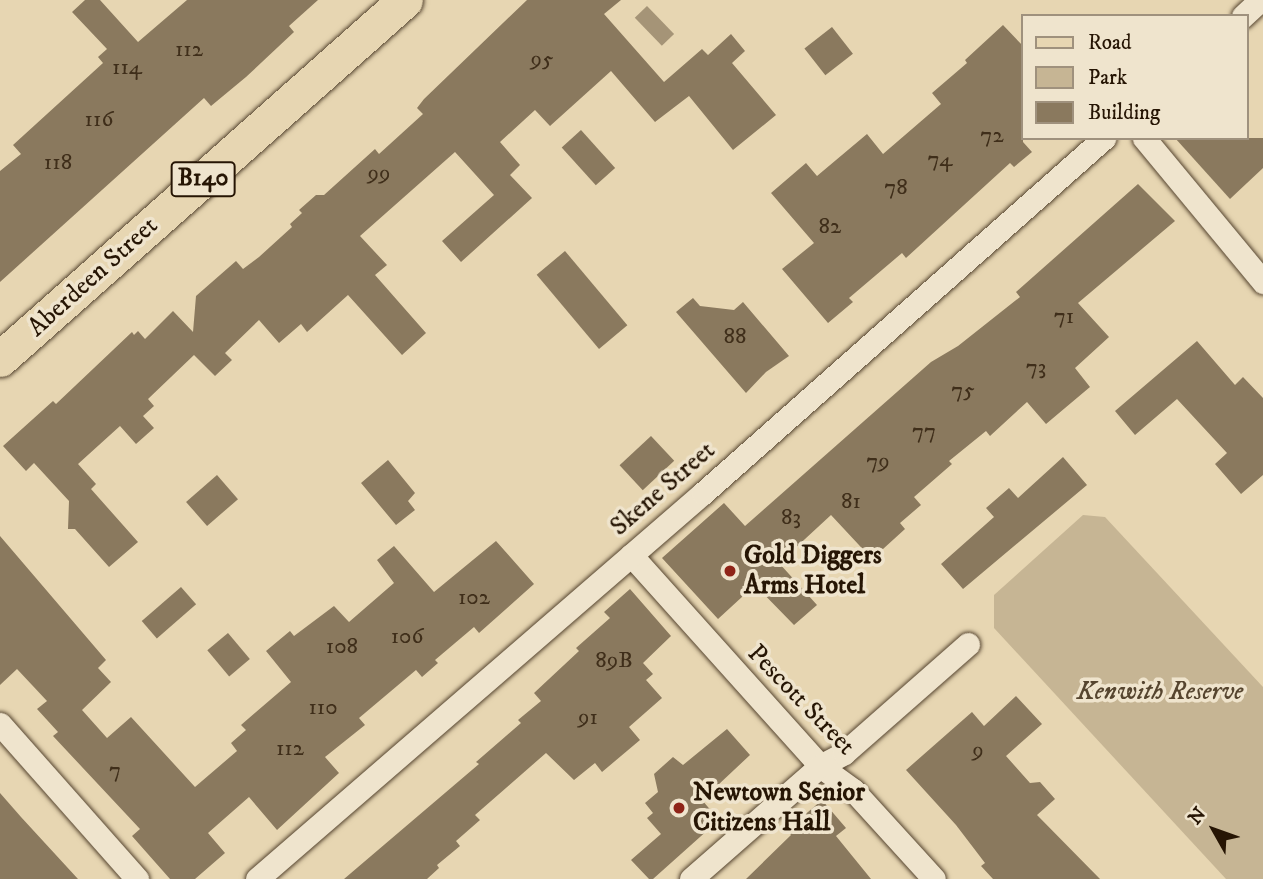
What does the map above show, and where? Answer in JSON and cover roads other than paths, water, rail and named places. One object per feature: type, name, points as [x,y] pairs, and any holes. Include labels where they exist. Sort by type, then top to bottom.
[{"type":"main road","name":"Aberdeen Street","points":[[0,359],[405,0]]},
{"type":"street","points":[[1245,14],[1261,0]]},
{"type":"street","name":"Skene Street","points":[[257,879],[631,555],[1102,140]]},
{"type":"street","points":[[1146,140],[1263,282]]},
{"type":"street","name":"Pescott Street","points":[[631,555],[820,766],[853,790],[934,879]]},
{"type":"street","points":[[691,879],[820,766],[844,753],[968,644]]},
{"type":"street","points":[[0,724],[137,879]]},
{"type":"place","name":"Gold Diggers Arms Hotel","points":[[730,571]]},
{"type":"place","name":"Newtown Senior Citizens Hall","points":[[679,808]]},
{"type":"park label","name":"Kenwith Reserve","points":[[1160,692]]}]
